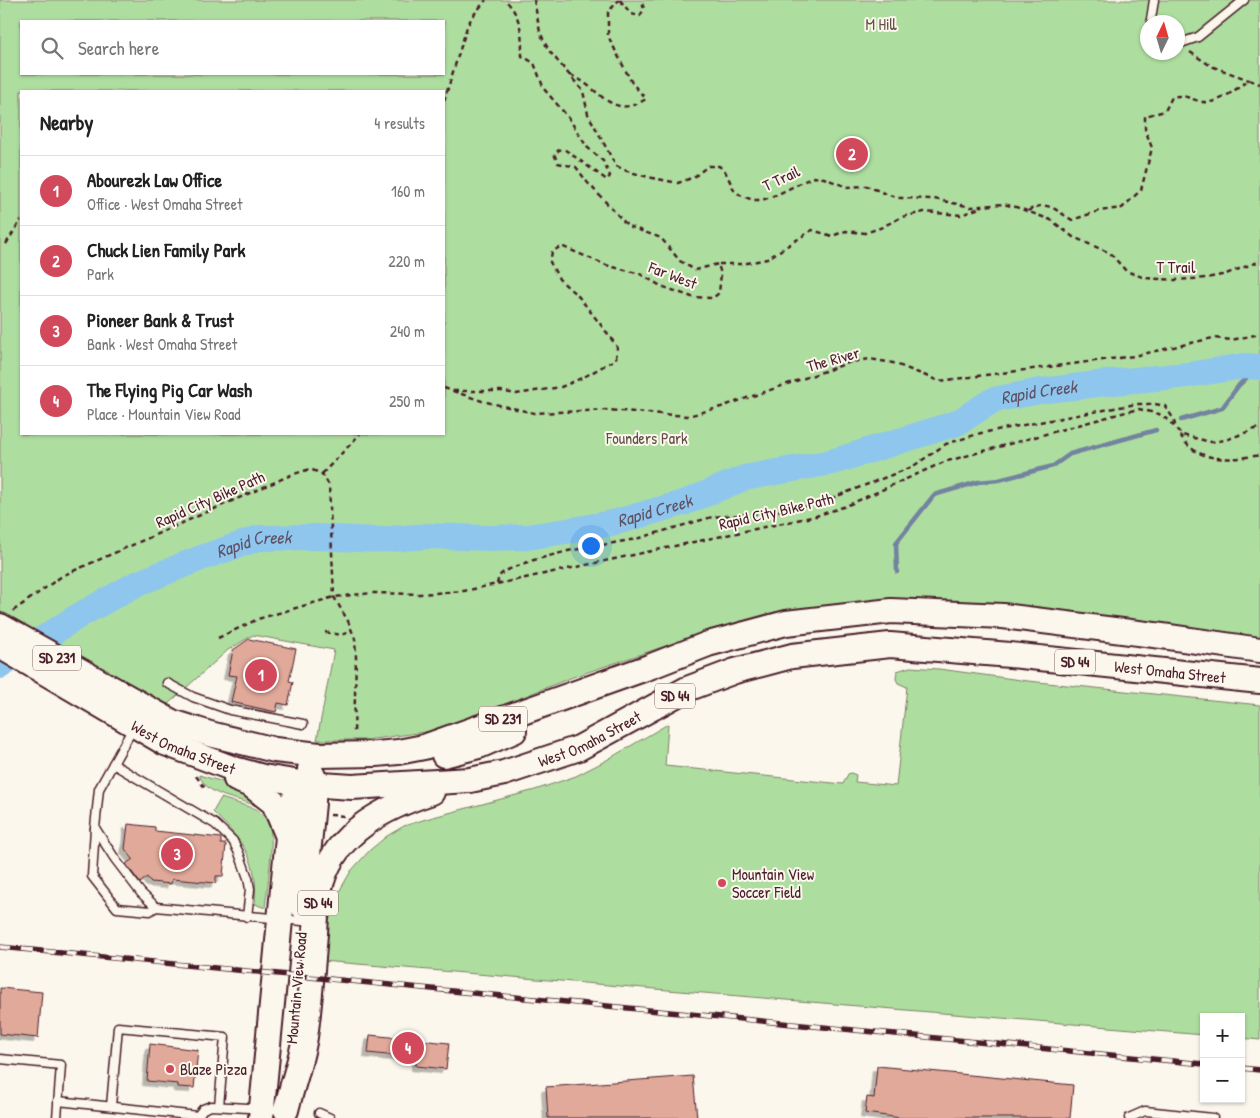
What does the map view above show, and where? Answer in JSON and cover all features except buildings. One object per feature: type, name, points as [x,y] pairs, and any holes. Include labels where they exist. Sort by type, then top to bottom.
[{"type":"main road","name":"West Omaha Street","points":[[139,716],[172,722],[243,743],[286,752],[319,755],[398,752],[424,747],[649,667],[708,644],[786,623],[891,611],[1003,616],[1260,650]]},
{"type":"main road","name":"West Omaha Street","points":[[6,619],[108,698]]},
{"type":"main road","name":"West Omaha Street","points":[[0,646],[108,698],[139,716],[165,743],[211,762],[263,777],[306,786],[362,787],[470,780],[504,773],[579,748],[687,689],[735,671],[792,656],[890,645],[1010,655],[1260,681]]},
{"type":"main road","points":[[306,786],[329,769],[386,768],[424,761],[479,746],[557,712],[649,667]]},
{"type":"main road","points":[[165,743],[169,755],[239,780],[264,793],[277,807],[287,834]]},
{"type":"main road","points":[[286,752],[297,756],[305,763],[306,786]]},
{"type":"main road","name":"SD 44","points":[[285,1114],[305,1038],[317,906],[321,883],[330,862],[352,834],[374,817],[398,803],[470,780]]},
{"type":"main road","name":"Mountain View Road","points":[[285,1114],[291,921],[287,834],[306,786]]},
{"type":"main road","name":"Mountain View Road","points":[[261,1113],[291,921],[306,786]]},
{"type":"lane","points":[[1152,15],[1154,0]]},
{"type":"lane","points":[[1185,42],[1198,37],[1244,0]]},
{"type":"lane","points":[[167,682],[193,697],[230,710],[304,724]]},
{"type":"lane","points":[[139,716],[99,789],[92,876],[117,908],[150,911],[156,907]]},
{"type":"lane","points":[[113,764],[215,824],[233,841],[248,878],[250,890],[247,917]]},
{"type":"lane","points":[[95,828],[115,860],[156,907],[291,921]]},
{"type":"lane","points":[[110,1106],[118,1027],[225,1037],[219,1106]]},
{"type":"lane","points":[[0,1059],[62,1065],[57,1118]]},
{"type":"lane","points":[[58,1101],[197,1117],[203,1109],[211,1106],[261,1113],[285,1114]]},
{"type":"lane","points":[[1129,1118],[1145,1111],[1213,1118]]},
{"type":"lane","points":[[319,1113],[330,1118]]},
{"type":"path","points":[[445,98],[466,27],[486,0]]},
{"type":"path","name":"Far West","points":[[453,391],[501,391],[516,394],[561,387],[584,377],[616,359],[617,347],[579,297],[559,279],[550,262],[552,252],[561,246],[606,265],[640,274],[661,286],[692,297],[713,298],[719,293],[721,274],[718,264],[694,270],[680,262],[661,238],[628,226],[576,167],[558,163],[554,154],[564,149],[607,180],[610,176],[603,161],[587,147],[568,117],[544,89],[534,63],[522,56],[521,26],[515,10],[508,2],[509,0]]},
{"type":"path","name":"T Trail","points":[[534,0],[540,32],[545,43],[568,75],[583,91],[588,114],[613,162],[627,171],[667,182],[678,183],[694,177],[708,166],[719,166],[725,171],[734,190],[754,200],[762,200],[813,177],[824,178],[847,187],[867,186],[900,198],[934,199],[965,206],[1003,204],[1051,220],[1073,237],[1110,253],[1126,271],[1145,278],[1175,280],[1207,278],[1226,274],[1260,261]]},
{"type":"path","points":[[568,75],[580,78],[602,98],[621,107],[637,105],[646,99],[632,83],[608,36],[608,12],[620,0],[631,14],[640,16],[644,9],[641,0]]},
{"type":"path","points":[[1185,49],[1211,66],[1260,84]]},
{"type":"path","points":[[1028,211],[1036,206],[1048,205],[1072,220],[1099,211],[1122,208],[1141,190],[1152,148],[1145,129],[1144,116],[1165,112],[1172,97],[1182,94],[1200,102],[1215,102],[1249,80]]},
{"type":"path","points":[[718,264],[742,264],[767,259],[812,230],[832,236],[846,231],[866,233],[902,216],[924,212],[961,215],[985,206]]},
{"type":"path","points":[[6,244],[20,222]]},
{"type":"path","name":"The River","points":[[445,388],[482,401],[534,413],[608,410],[688,416],[721,407],[851,362],[870,360],[893,364],[939,380],[1134,356],[1213,338],[1231,340],[1260,334]]},
{"type":"path","points":[[497,584],[499,576],[505,572],[530,561],[568,551],[636,539],[712,517],[766,513],[814,505],[912,467],[946,444],[981,433],[1136,404],[1165,406],[1173,418],[1177,431],[1190,447],[1202,454],[1232,458],[1260,455]]},
{"type":"path","name":"Rapid City Bike Path","points":[[218,638],[258,619],[334,597],[372,593],[442,593],[464,591],[816,516],[852,504],[944,462],[1122,413],[1139,410],[1159,414],[1168,420],[1182,435],[1211,442],[1226,440],[1260,426]]},
{"type":"path","points":[[354,733],[355,640],[334,597],[329,485],[322,474],[359,435]]},
{"type":"path","name":"Rapid City Bike Path","points":[[6,619],[62,576],[292,475],[310,469],[322,474]]},
{"type":"path","points":[[325,632],[341,635],[352,631]]},
{"type":"path","points":[[326,815],[345,816],[350,813]]},
{"type":"green space","name":"Founders Park","points":[[0,0],[1260,0],[1260,639],[922,607],[847,603],[775,612],[713,630],[573,677],[432,731],[366,740],[317,740],[334,650],[253,635],[228,650],[168,704],[106,674],[0,612]]},
{"type":"green space","points":[[910,667],[939,669],[1028,681],[1260,705],[1260,1040],[1245,1038],[1245,1013],[1200,1013],[1200,1035],[322,961],[325,932],[340,890],[351,871],[370,850],[387,836],[404,826],[426,819],[535,790],[576,776],[668,724],[665,766],[843,784],[848,774],[851,773],[856,775],[855,782],[896,786],[907,687],[898,683],[896,679],[897,671]]},
{"type":"green space","points":[[199,775],[244,788],[262,809],[218,794],[204,783]]},
{"type":"green space","points":[[221,798],[256,809],[269,825],[271,855],[265,908],[255,904],[253,869],[246,851],[234,834],[213,812]]},
{"type":"waterway","name":"Rapid Creek","points":[[0,666],[80,615],[136,584],[201,558],[259,538],[316,537],[378,540],[428,536],[490,538],[527,537],[573,530],[616,522],[686,502],[744,478],[832,462],[957,423],[993,400],[1040,391],[1188,375],[1244,366],[1260,367]]},
{"type":"waterway","points":[[1181,420],[1222,408],[1239,385],[1258,367]]},
{"type":"waterway","points":[[897,572],[896,543],[934,495],[978,482],[999,480],[1053,466],[1070,454],[1156,430]]},
{"type":"railway","points":[[0,947],[1200,1064]]},
{"type":"railway","points":[[1245,1068],[1260,1070]]},
{"type":"place","name":"Chuck Lien Family Park","points":[[852,154]]},
{"type":"place","name":"Abourezk Law Office","points":[[261,675]]},
{"type":"place","name":"Pioneer Bank & Trust","points":[[177,854]]},
{"type":"place","name":"Mountain View Soccer Field","points":[[722,883]]},
{"type":"place","name":"The Flying Pig Car Wash","points":[[408,1048]]},
{"type":"place","name":"Blaze Pizza","points":[[170,1069]]},
{"type":"park label","name":"M Hill","points":[[881,24]]}]
